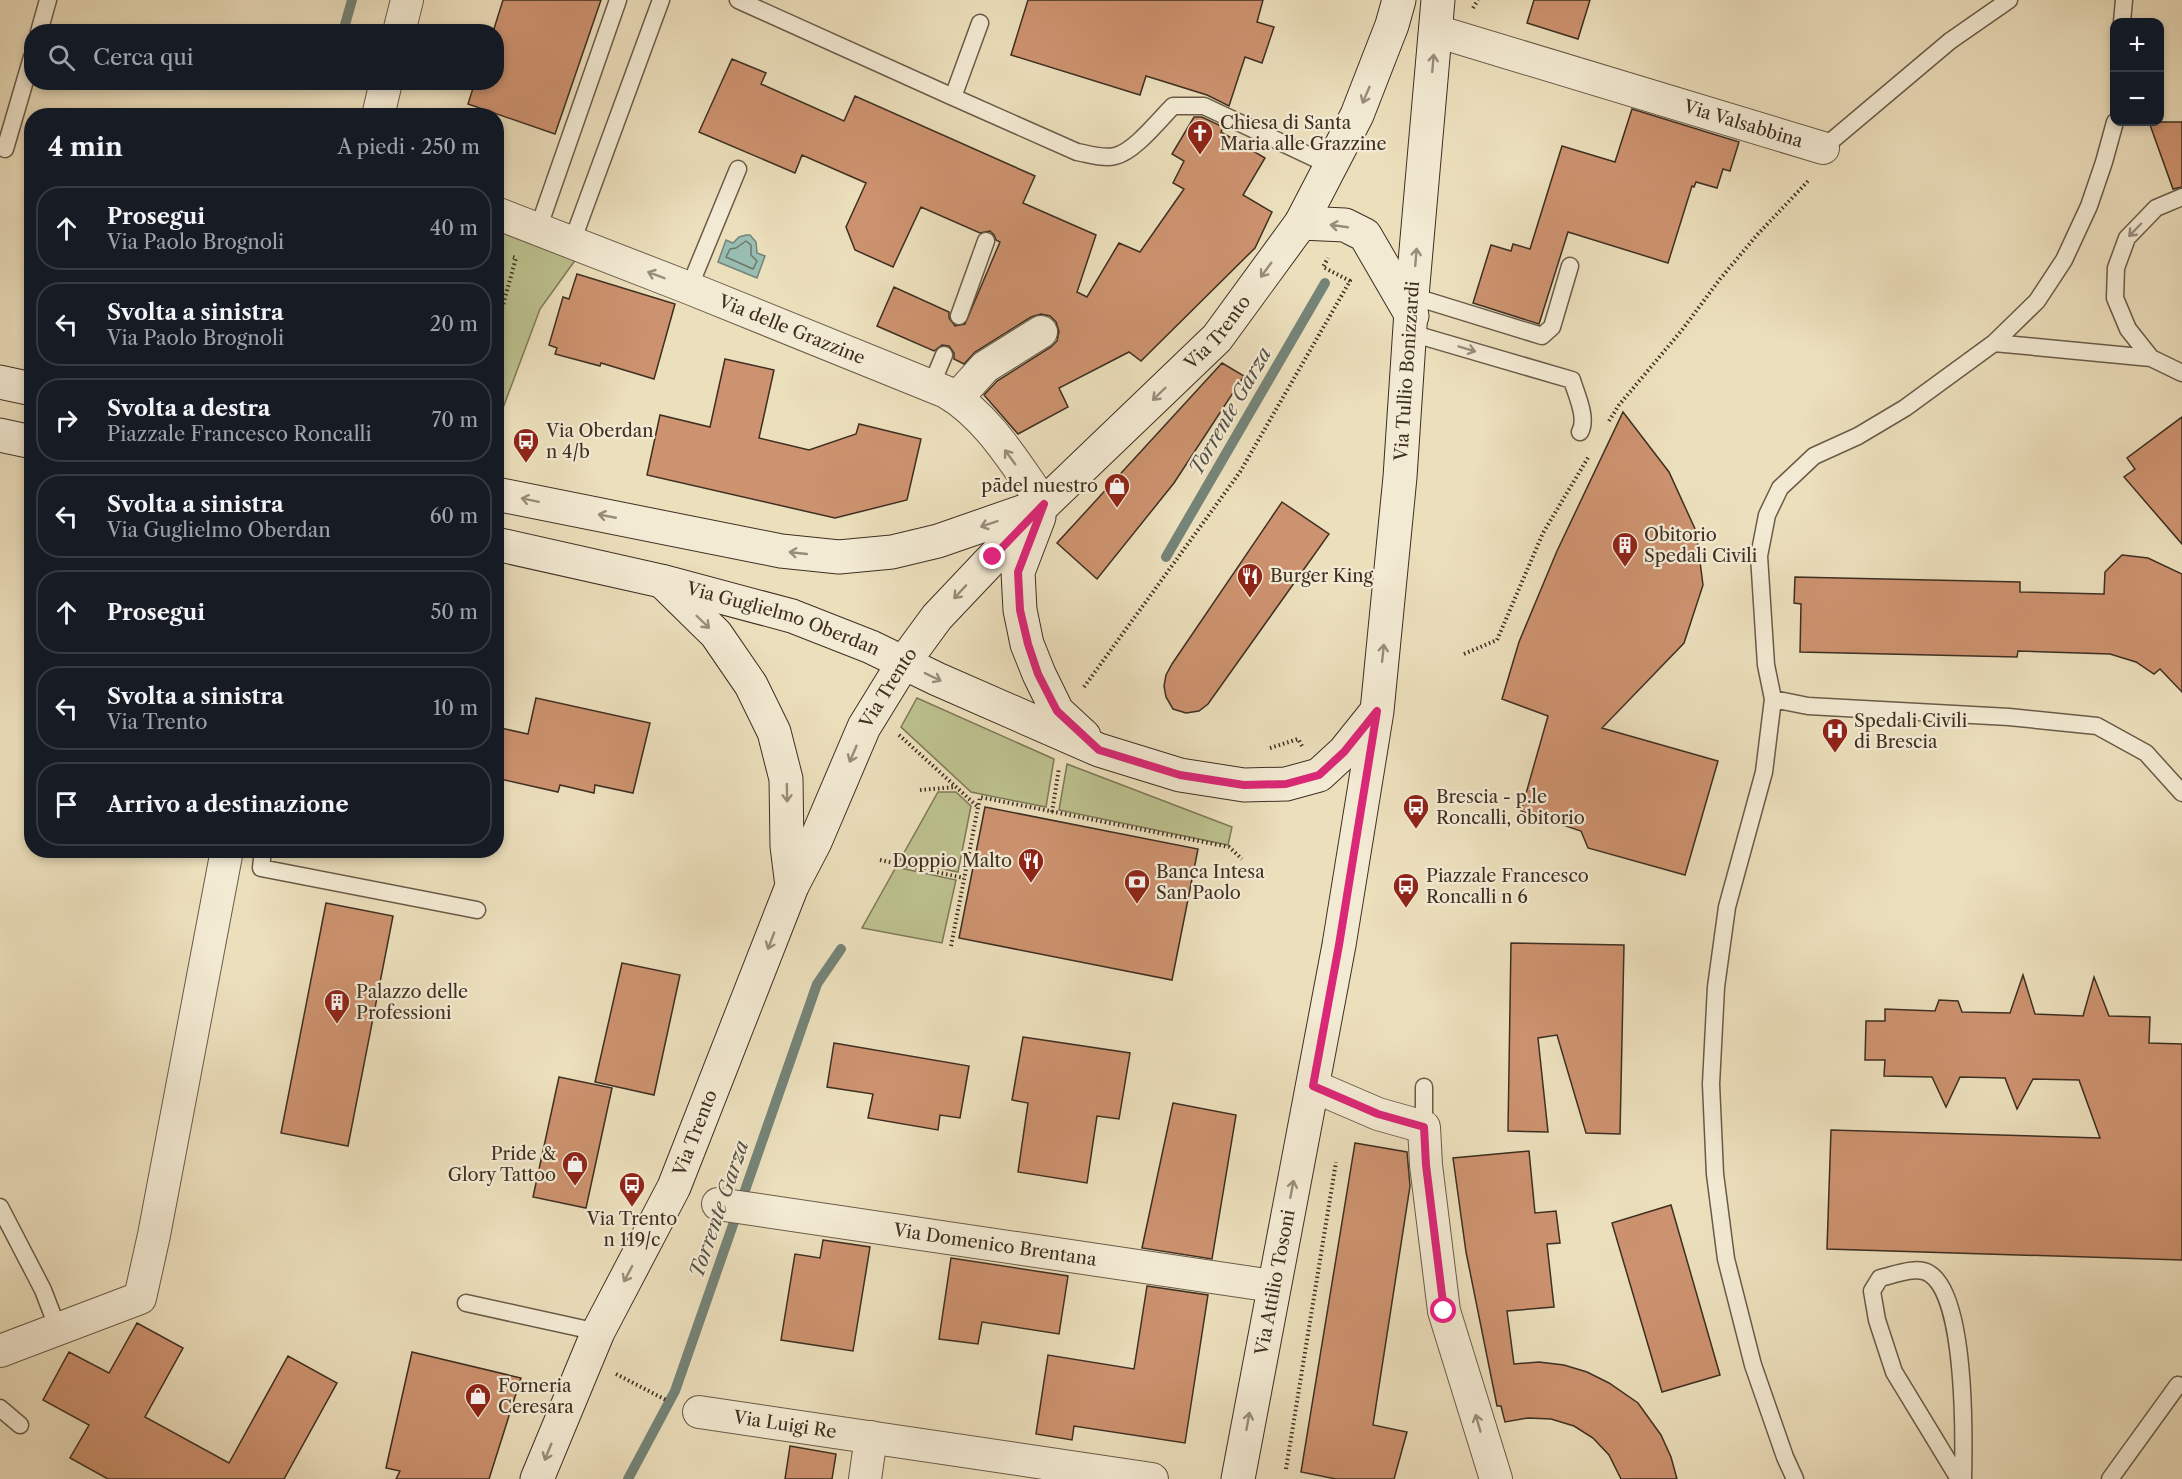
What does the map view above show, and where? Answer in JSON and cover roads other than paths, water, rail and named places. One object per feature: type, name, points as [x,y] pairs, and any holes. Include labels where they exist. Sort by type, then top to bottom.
[{"type":"main road","name":"Via Trento","points":[[537,1479],[598,1332],[674,1187],[792,886],[815,842],[864,727],[937,616],[1044,504],[1217,338],[1301,223],[1352,126],[1368,90],[1392,26],[1399,0]]},
{"type":"main road","name":"Via Tullio Bonizzardi","points":[[1313,1086],[1339,945],[1377,711],[1400,477],[1437,16]]},
{"type":"main road","points":[[1301,223],[1345,225],[1365,235],[1412,315]]},
{"type":"main road","points":[[0,382],[24,387]]},
{"type":"main road","points":[[0,435],[24,440]]},
{"type":"main road","points":[[504,496],[781,551],[839,557],[892,552],[938,542],[1044,504]]},
{"type":"main road","points":[[1044,504],[1018,572],[1020,610],[1038,674],[1057,711],[1099,750]]},
{"type":"main road","name":"Via Guglielmo Oberdan","points":[[504,546],[661,581],[792,616],[1099,750],[1180,775],[1244,785],[1286,784],[1319,775],[1344,752],[1377,711]]},
{"type":"main road","points":[[661,581],[716,634],[751,685],[774,732],[786,779],[787,846],[792,886]]},
{"type":"main road","name":"Via Attilio Tosoni","points":[[1238,1479],[1313,1086]]},
{"type":"street","points":[[401,24],[407,0]]},
{"type":"street","name":"Via Valsabbina","points":[[1437,16],[1820,160]]},
{"type":"street","points":[[380,108],[384,90]]},
{"type":"street","name":"Via delle Grazzine","points":[[504,216],[689,288],[944,392],[991,430],[1044,504]]},
{"type":"street","points":[[944,392],[1041,332]]},
{"type":"street","points":[[0,1351],[140,1298],[225,858]]},
{"type":"street","points":[[1313,1086],[1378,1114],[1424,1127],[1426,1165],[1444,1311],[1496,1479]]},
{"type":"street","name":"Via Domenico Brentana","points":[[718,1204],[1273,1286]]},
{"type":"street","name":"Via Luigi Re","points":[[699,1412],[1152,1479]]},
{"type":"street","points":[[865,1479],[871,1437]]},
{"type":"lane","points":[[41,24],[48,0]]},
{"type":"lane","points":[[538,229],[618,0]]},
{"type":"lane","points":[[572,242],[661,0]]},
{"type":"lane","points":[[738,0],[1077,152],[1096,156],[1115,156],[1132,147],[1173,106],[1204,106],[1331,166]]},
{"type":"lane","name":"Via Valsabbina","points":[[1820,160],[1950,41],[2009,0]]},
{"type":"lane","points":[[2122,18],[2124,0]]},
{"type":"lane","points":[[954,97],[980,23]]},
{"type":"lane","points":[[5,149],[24,84]]},
{"type":"lane","points":[[1795,1479],[1753,1365],[1726,1259],[1715,1174],[1711,1084],[1716,987],[1727,907],[1764,772],[1773,699],[1766,665],[1760,556],[1767,515],[1780,488],[1814,456],[1858,436],[1905,408],[1994,343],[2037,301],[2064,261],[2089,206],[2114,126]]},
{"type":"lane","points":[[689,288],[738,169]]},
{"type":"lane","points":[[2151,358],[2128,329],[2115,298],[2116,268],[2127,238],[2156,208],[2182,197]]},
{"type":"lane","points":[[959,316],[986,241]]},
{"type":"lane","points":[[1412,315],[1542,336],[1552,327],[1570,266]]},
{"type":"lane","points":[[1412,315],[1572,380],[1583,427],[1580,432]]},
{"type":"lane","points":[[1994,343],[2151,358],[2182,372]]},
{"type":"lane","points":[[944,355],[944,392]]},
{"type":"lane","points":[[1773,699],[1808,706],[2009,717],[2097,726],[2146,753],[2182,793]]},
{"type":"lane","points":[[263,858],[261,868],[477,910]]},
{"type":"lane","points":[[1424,1087],[1424,1127]]},
{"type":"lane","points":[[0,1207],[43,1290],[58,1329]]},
{"type":"lane","points":[[1907,1271],[1928,1272],[1941,1284],[1954,1324],[1962,1396],[1961,1479],[1894,1372],[1877,1320],[1872,1291],[1880,1278],[1907,1271]]},
{"type":"lane","points":[[466,1303],[598,1332]]},
{"type":"lane","points":[[2110,1479],[2178,1385]]},
{"type":"lane","points":[[0,1408],[20,1425]]},
{"type":"water","points":[[750,235],[756,242],[757,253],[765,256],[757,278],[718,262],[726,240],[733,243],[739,237]]},
{"type":"waterway","points":[[345,24],[352,0]]},
{"type":"waterway","name":"Torrente Garza","points":[[1166,557],[1325,283]]},
{"type":"waterway","name":"Torrente Garza","points":[[628,1479],[675,1391],[817,984],[841,949]]},
{"type":"place","name":"Chiesa di Santa Maria alle Grazzine","points":[[1200,156]]},
{"type":"place","name":"Via Oberdan n 4/b","points":[[526,464]]},
{"type":"place","name":"pādel nuestro","points":[[1117,509]]},
{"type":"place","name":"Obitorio Spedali Civili","points":[[1625,568]]},
{"type":"place","name":"Burger King","points":[[1250,599]]},
{"type":"place","name":"Spedali Civili di Brescia","points":[[1835,754]]},
{"type":"place","name":"Brescia - p.le Roncalli, obitorio","points":[[1416,830]]},
{"type":"place","name":"Doppio Malto","points":[[1031,884]]},
{"type":"place","name":"Banca Intesa San Paolo","points":[[1137,905]]},
{"type":"place","name":"Piazzale Francesco Roncalli n 6","points":[[1406,909]]},
{"type":"place","name":"Palazzo delle Professioni","points":[[337,1025]]},
{"type":"place","name":"Pride & Glory Tattoo","points":[[575,1187]]},
{"type":"place","name":"Via Trento n 119/c","points":[[632,1208]]},
{"type":"place","name":"Forneria Ceresara","points":[[478,1419]]}]
